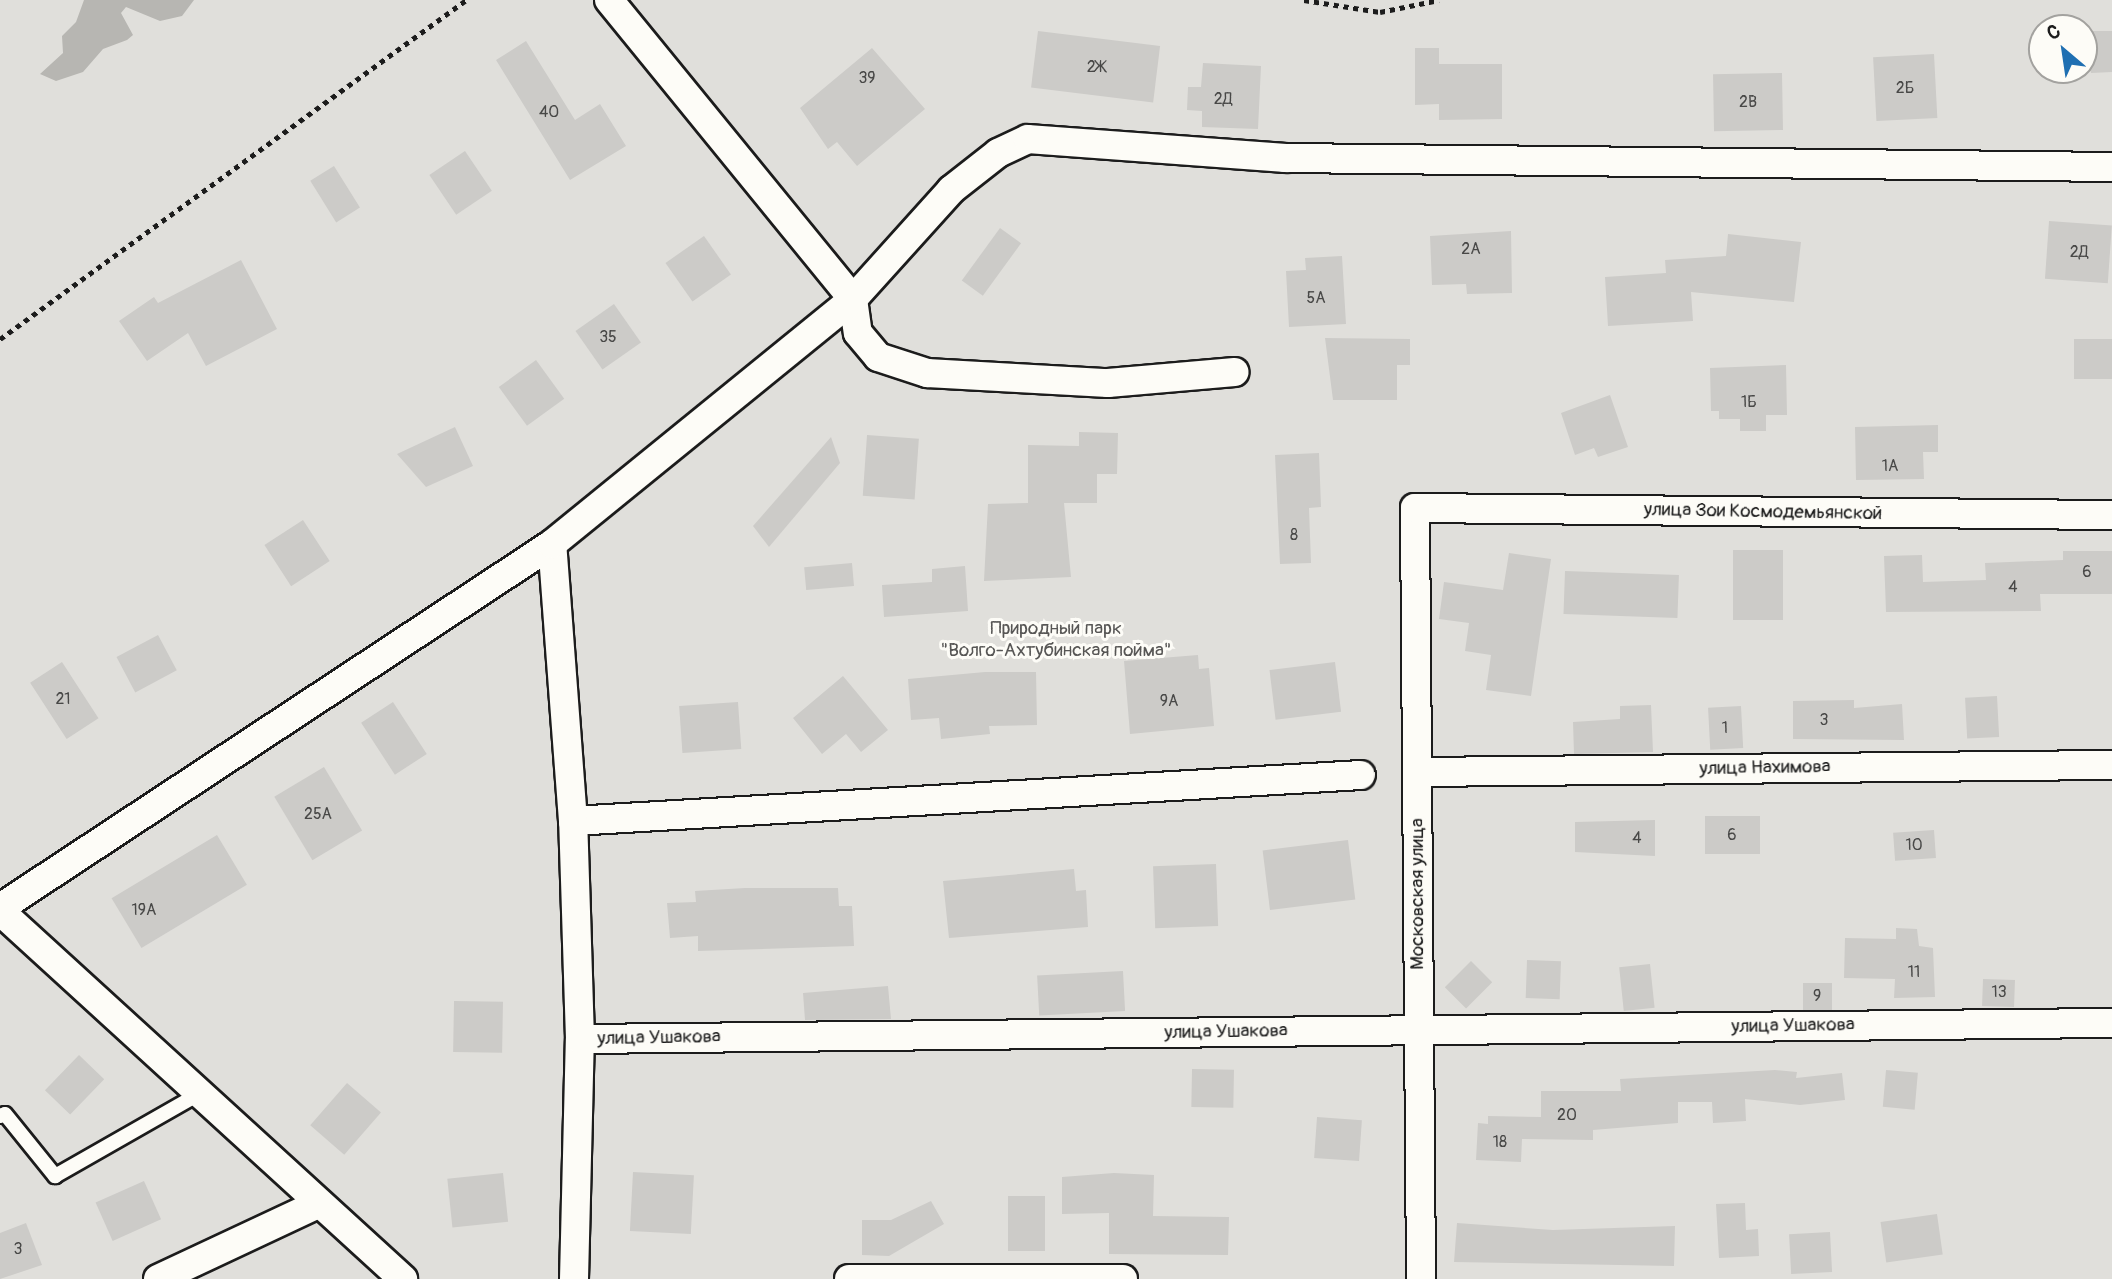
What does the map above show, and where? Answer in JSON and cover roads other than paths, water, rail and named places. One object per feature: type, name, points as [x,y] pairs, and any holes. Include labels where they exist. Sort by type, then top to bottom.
[{"type":"street","points":[[609,0],[853,299],[858,333],[878,357],[927,373],[1108,383],[1235,372]]},
{"type":"street","points":[[403,1279],[318,1204],[0,909],[552,544],[853,299],[951,190],[998,152],[1028,139],[1286,158],[2112,167]]},
{"type":"street","name":"улица Зои Космодемьянской","points":[[1415,508],[2112,515]]},
{"type":"street","name":"Московская улица","points":[[1415,508],[1421,1279]]},
{"type":"street","points":[[552,544],[573,821],[580,1039]]},
{"type":"street","name":"улица Нахимова","points":[[1417,772],[2112,765]]},
{"type":"street","points":[[573,821],[1361,775]]},
{"type":"street","name":"улица Ушакова","points":[[574,1279],[580,1039],[2112,1023]]},
{"type":"street","points":[[158,1279],[318,1204]]},
{"type":"street","points":[[849,1279],[1124,1279]]},
{"type":"lane","points":[[0,1116],[5,1114],[55,1176],[199,1094]]},
{"type":"park label","name":"Природный парк \"Волго-Ахтубинская пойма\"","points":[[1056,640]]}]
